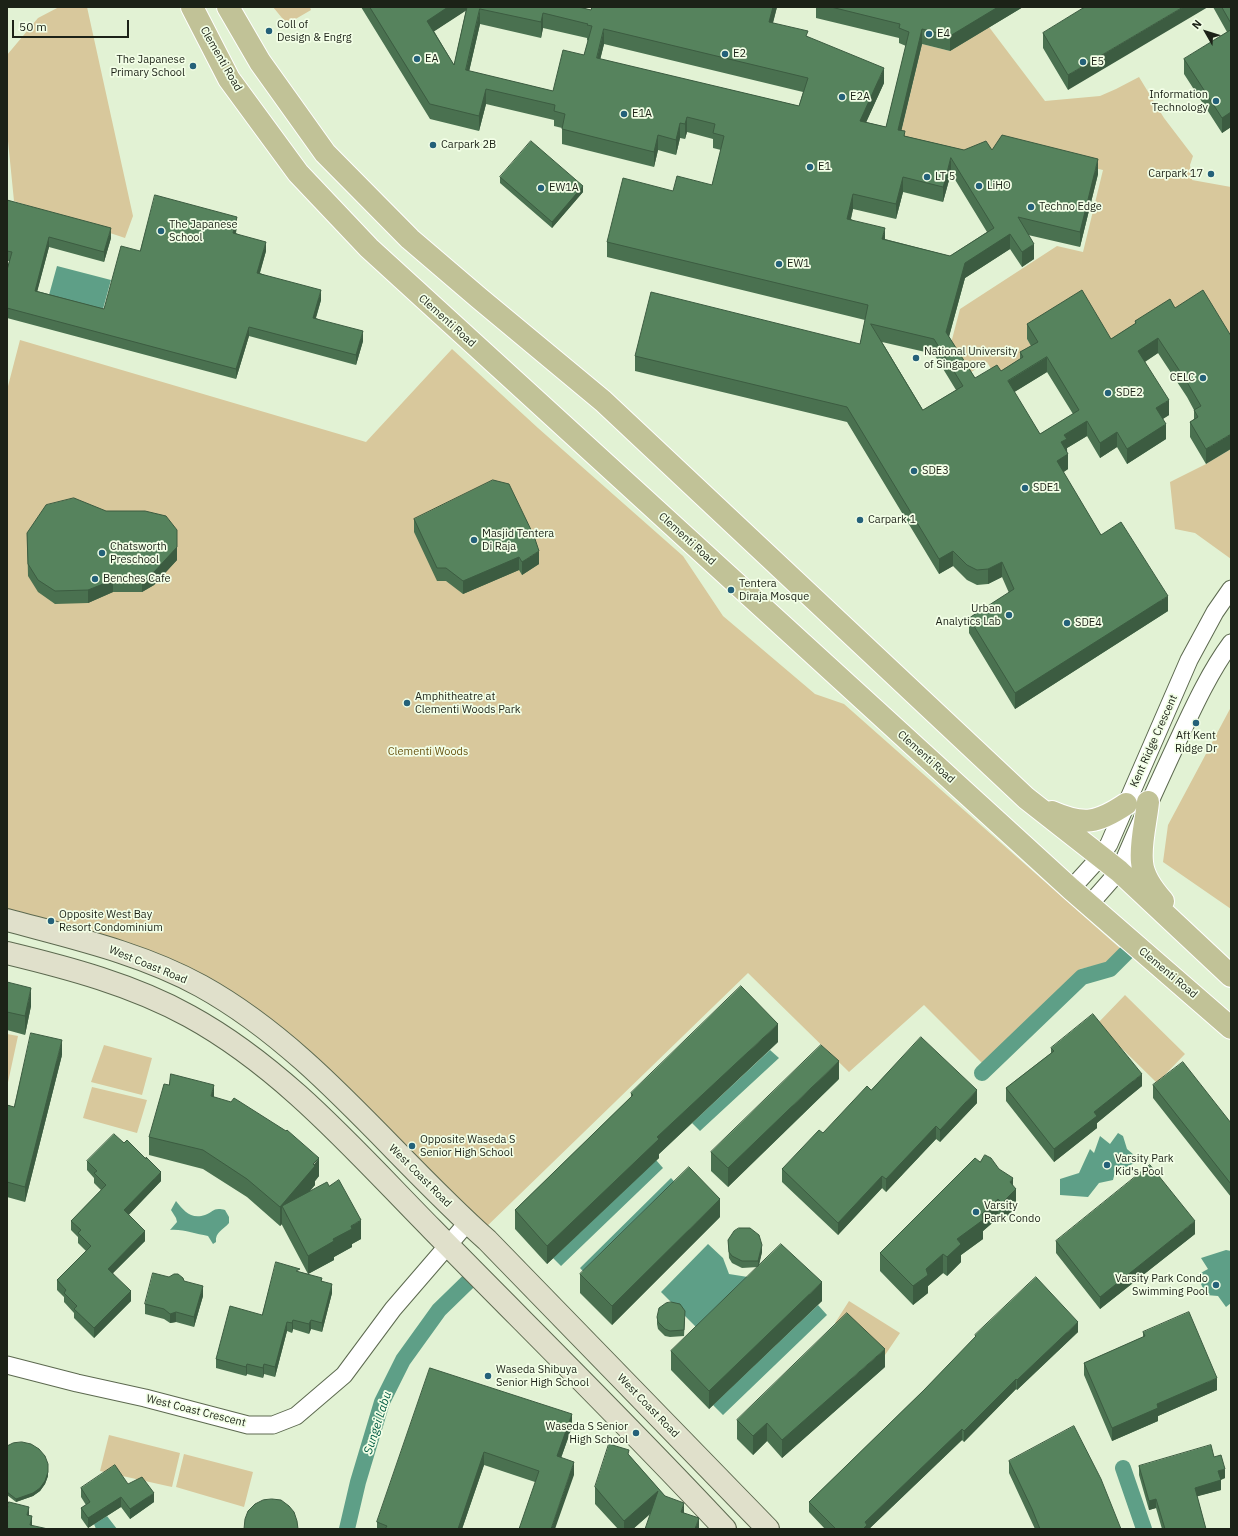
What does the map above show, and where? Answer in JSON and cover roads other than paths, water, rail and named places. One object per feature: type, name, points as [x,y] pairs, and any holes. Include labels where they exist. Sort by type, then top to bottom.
[{"type":"main road","name":"Clementi Road","points":[[192,7],[230,79],[293,167],[369,248],[1071,889],[1231,1028]]},
{"type":"main road","points":[[228,7],[260,62],[325,153],[405,233],[479,298],[603,401],[1026,798],[1119,871],[1231,976]]},
{"type":"main road","points":[[1026,798],[1046,810],[1077,821],[1088,821],[1102,818],[1126,804]]},
{"type":"main road","points":[[1148,802],[1142,863],[1145,873],[1177,924]]},
{"type":"main road","name":"West Coast Road","points":[[7,920],[119,952],[167,970],[201,986],[266,1029],[311,1068],[468,1222],[768,1529]]},
{"type":"main road","points":[[7,953],[111,982],[188,1015],[247,1052],[290,1088],[448,1245],[594,1392],[725,1529]]},
{"type":"street","name":"Kent Ridge Crescent","points":[[1071,889],[1101,856],[1109,844],[1189,660],[1215,612],[1231,589]]},
{"type":"street","name":"Kent Ridge Crescent","points":[[1090,904],[1119,871],[1148,802],[1194,708],[1230,644]]},
{"type":"street","name":"West Coast Crescent","points":[[7,1365],[248,1424],[273,1425],[296,1416],[344,1375],[392,1309],[468,1222]]},
{"type":"waterway","points":[[982,1073],[1082,977],[1110,969],[1128,951]]},
{"type":"waterway","name":"Sungei Labu","points":[[347,1529],[358,1482],[382,1402],[403,1360],[439,1310],[476,1274]]},
{"type":"waterway","points":[[1123,1468],[1144,1529]]},
{"type":"place","name":"Coll of Design & Engrg","points":[[269,31]]},
{"type":"place","name":"E4","points":[[929,34]]},
{"type":"place","name":"E2","points":[[725,54]]},
{"type":"place","name":"EA","points":[[417,59]]},
{"type":"place","name":"E5","points":[[1083,62]]},
{"type":"place","name":"The Japanese Primary School","points":[[193,66]]},
{"type":"place","name":"E2A","points":[[842,97]]},
{"type":"place","name":"Information Technology","points":[[1216,101]]},
{"type":"place","name":"E1A","points":[[624,114]]},
{"type":"place","name":"Carpark 2B","points":[[433,145]]},
{"type":"place","name":"E1","points":[[810,167]]},
{"type":"place","name":"Carpark 17","points":[[1211,174]]},
{"type":"place","name":"LT 5","points":[[927,177]]},
{"type":"place","name":"LiHO","points":[[979,186]]},
{"type":"place","name":"EW1A","points":[[541,188]]},
{"type":"place","name":"Techno Edge","points":[[1031,207]]},
{"type":"place","name":"The Japanese School","points":[[161,231]]},
{"type":"place","name":"EW1","points":[[779,264]]},
{"type":"place","name":"National University of Singapore","points":[[916,358]]},
{"type":"place","name":"CELC","points":[[1203,378]]},
{"type":"place","name":"SDE2","points":[[1108,393]]},
{"type":"place","name":"SDE3","points":[[914,471]]},
{"type":"place","name":"SDE1","points":[[1025,488]]},
{"type":"place","name":"Carpark 1","points":[[860,520]]},
{"type":"place","name":"Masjid Tentera Di Raja","points":[[474,540]]},
{"type":"place","name":"Chatsworth Preschool","points":[[102,553]]},
{"type":"place","name":"Benches Cafe","points":[[95,579]]},
{"type":"place","name":"Tentera Diraja Mosque","points":[[731,590]]},
{"type":"place","name":"Urban Analytics Lab","points":[[1009,615]]},
{"type":"place","name":"SDE4","points":[[1067,623]]},
{"type":"place","name":"Amphitheatre at Clementi Woods Park","points":[[407,703]]},
{"type":"place","name":"Aft Kent Ridge Dr","points":[[1196,723]]},
{"type":"place","name":"Opposite West Bay Resort Condominium","points":[[51,921]]},
{"type":"place","name":"Opposite Waseda S Senior High School","points":[[412,1146]]},
{"type":"place","name":"Varsity Park Kid's Pool","points":[[1107,1165]]},
{"type":"place","name":"Varsity Park Condo","points":[[976,1212]]},
{"type":"place","name":"Varsity Park Condo Swimming Pool","points":[[1216,1285]]},
{"type":"place","name":"Waseda Shibuya Senior High School","points":[[488,1376]]},
{"type":"place","name":"Waseda S Senior High School","points":[[636,1433]]},
{"type":"park label","name":"Clementi Woods","points":[[428,752]]}]
